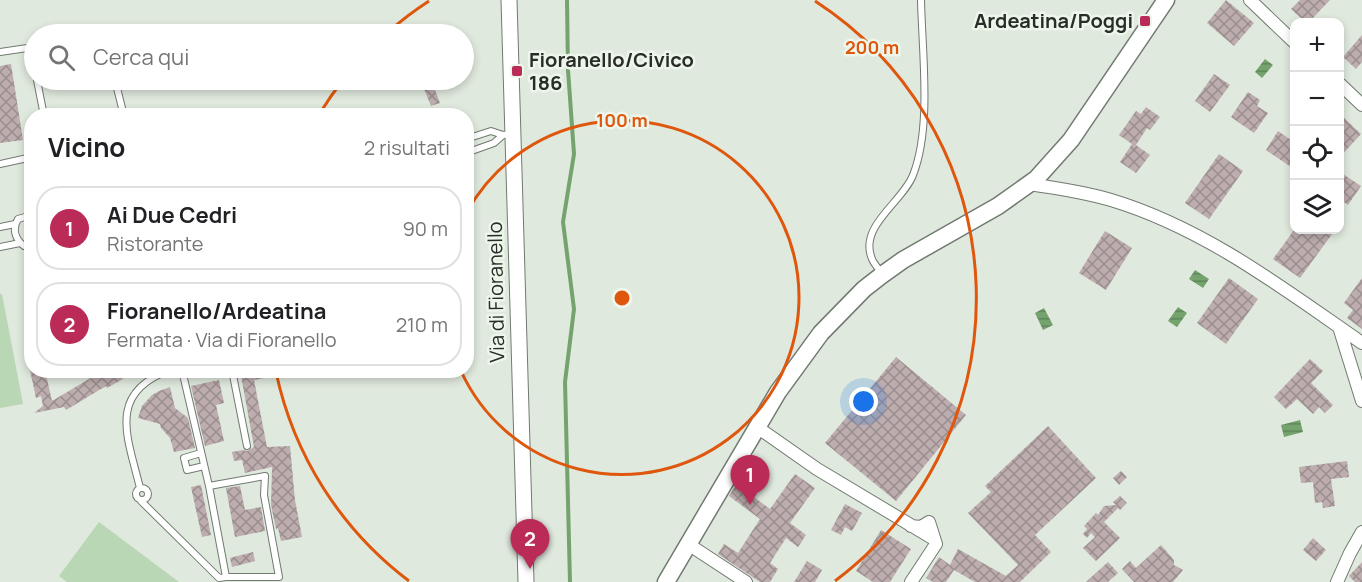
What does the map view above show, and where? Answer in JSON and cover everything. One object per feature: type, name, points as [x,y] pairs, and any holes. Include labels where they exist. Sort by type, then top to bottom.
[{"type":"main road","points":[[666,582],[778,392],[821,333],[864,289],[882,275],[903,260],[998,206],[1029,184],[1071,140],[1166,0]]},
{"type":"street","name":"Via di Fioranello","points":[[509,0],[508,134],[526,582]]},
{"type":"street","points":[[1250,0],[1290,38]]},
{"type":"street","points":[[1344,88],[1362,105]]},
{"type":"street","points":[[1029,184],[1095,195],[1158,218],[1238,258],[1362,343]]},
{"type":"street","points":[[1339,327],[1362,401]]},
{"type":"street","points":[[757,427],[818,469],[910,526],[921,527],[929,522],[936,544],[911,582]]},
{"type":"street","points":[[1338,582],[1362,532]]},
{"type":"street","points":[[688,543],[746,582]]},
{"type":"lane","points":[[882,275],[872,260],[870,239],[874,227],[906,188],[913,175],[922,134],[921,0]]},
{"type":"lane","points":[[0,52],[24,48]]},
{"type":"lane","points":[[39,90],[42,108]]},
{"type":"lane","points":[[118,90],[122,108]]},
{"type":"lane","points":[[474,136],[491,131],[508,134]]},
{"type":"lane","points":[[474,150],[494,143],[508,134]]},
{"type":"lane","points":[[0,164],[24,159]]},
{"type":"lane","points":[[24,217],[18,219],[15,224],[16,237],[24,246]]},
{"type":"lane","points":[[0,226],[15,224]]},
{"type":"lane","points":[[0,250],[20,243]]},
{"type":"lane","points":[[155,378],[144,384],[129,402],[126,412],[129,443],[140,488],[146,490],[148,495],[145,500],[141,501],[219,578],[279,577],[264,495],[265,476],[209,486]]},
{"type":"lane","points":[[184,378],[209,486],[226,578]]},
{"type":"lane","points":[[234,378],[247,446]]},
{"type":"lane","points":[[201,453],[184,458],[187,470],[204,466]]},
{"type":"shaded area","points":[[1265,59],[1273,65],[1262,78],[1255,72]]},
{"type":"shaded area","points":[[1195,270],[1209,279],[1203,288],[1189,279]]},
{"type":"shaded area","points":[[0,294],[2,294],[23,404],[0,408]]},
{"type":"shaded area","points":[[1178,307],[1187,313],[1177,327],[1168,321]]},
{"type":"shaded area","points":[[1044,308],[1053,325],[1043,330],[1035,313]]},
{"type":"shaded area","points":[[1300,420],[1303,432],[1284,437],[1281,425]]},
{"type":"shaded area","points":[[99,522],[179,582],[67,582],[59,576]]},
{"type":"building","points":[[1226,0],[1254,23],[1234,46],[1207,23]]},
{"type":"building","points":[[1300,0],[1330,0],[1313,18],[1301,18],[1291,9]]},
{"type":"building","points":[[1362,35],[1362,62],[1356,69],[1344,56]]},
{"type":"building","points":[[11,64],[23,140],[0,143],[0,66]]},
{"type":"building","points":[[1214,74],[1230,85],[1210,112],[1195,101]]},
{"type":"building","points":[[424,90],[435,90],[440,103],[431,106]]},
{"type":"building","points":[[1248,92],[1260,100],[1257,106],[1268,113],[1254,133],[1231,117]]},
{"type":"building","points":[[1146,107],[1160,117],[1150,130],[1147,128],[1136,145],[1150,155],[1136,173],[1120,162],[1132,144],[1119,135],[1136,111],[1141,114]]},
{"type":"building","points":[[1344,118],[1361,134],[1344,153]]},
{"type":"building","points":[[1278,131],[1290,139],[1290,166],[1266,150]]},
{"type":"building","points":[[1219,154],[1243,171],[1209,219],[1185,203]]},
{"type":"building","points":[[1344,175],[1361,186],[1348,205],[1344,202]]},
{"type":"building","points":[[1105,231],[1132,248],[1106,290],[1079,273]]},
{"type":"building","points":[[1291,234],[1332,234],[1300,278],[1273,259]]},
{"type":"building","points":[[1229,278],[1258,299],[1226,344],[1197,323]]},
{"type":"building","points":[[1362,278],[1362,329],[1347,318],[1353,310],[1344,303]]},
{"type":"building","points":[[896,357],[966,415],[896,501],[825,443]]},
{"type":"building","points":[[1310,359],[1323,371],[1311,383],[1333,405],[1325,413],[1319,407],[1313,414],[1297,399],[1286,409],[1274,397]]},
{"type":"building","points":[[32,378],[47,378],[52,401],[91,378],[123,378],[66,410],[64,407],[34,413],[43,406],[41,396],[36,398]]},
{"type":"building","points":[[241,378],[264,378],[254,380],[267,447],[290,446],[295,500],[302,537],[281,541],[271,505],[272,467],[245,473],[242,460],[234,461],[232,452],[247,451],[254,447]]},
{"type":"building","points":[[219,380],[224,403],[216,405],[224,441],[205,446],[191,386]]},
{"type":"building","points":[[170,387],[175,408],[188,418],[195,448],[174,452],[170,438],[160,424],[138,418],[142,406],[152,395]]},
{"type":"building","points":[[1048,426],[1096,478],[1035,535],[1051,552],[1020,582],[975,582],[954,570],[946,582],[933,582],[926,578],[939,557],[950,565],[958,549],[1006,576],[1018,565],[968,513],[991,492],[985,486]]},
{"type":"building","points":[[1347,461],[1349,477],[1331,479],[1335,506],[1323,508],[1322,502],[1315,503],[1313,482],[1301,483],[1299,467]]},
{"type":"building","points":[[1121,471],[1127,477],[1119,485],[1113,478]]},
{"type":"building","points":[[795,474],[815,488],[790,523],[806,535],[798,547],[786,538],[770,563],[778,569],[770,582],[760,582],[718,554],[724,544],[738,553],[760,519],[729,496],[736,484],[770,509]]},
{"type":"building","points":[[201,485],[211,535],[202,537],[191,487]]},
{"type":"building","points":[[240,486],[245,510],[261,507],[265,531],[235,537],[226,488]]},
{"type":"building","points":[[1120,496],[1127,503],[1120,510],[1118,508],[1104,522],[1120,538],[1096,561],[1083,548],[1095,537],[1091,533],[1087,538],[1083,534],[1087,529],[1084,526],[1096,513],[1098,515],[1104,506],[1116,505],[1113,502]]},
{"type":"building","points":[[845,504],[862,513],[852,531],[845,527],[841,535],[831,530]]},
{"type":"building","points":[[881,530],[911,549],[890,582],[873,582],[856,571]]},
{"type":"building","points":[[1313,538],[1326,550],[1316,561],[1303,550]]},
{"type":"building","points":[[1161,545],[1174,560],[1174,565],[1183,570],[1173,582],[1134,582],[1122,569],[1130,561],[1136,568]]},
{"type":"building","points":[[253,552],[255,561],[232,567],[230,558]]},
{"type":"building","points":[[807,561],[822,570],[815,582],[794,582]]},
{"type":"building","points":[[1108,562],[1118,573],[1108,582],[1086,582]]},
{"type":"building","points":[[1362,562],[1362,582],[1355,582],[1349,576]]},
{"type":"waterway","points":[[567,0],[568,70],[574,154],[563,222],[574,309],[565,382],[570,582]]},
{"type":"place","name":"Ardeatina/Poggi","points":[[1145,21]]},
{"type":"place","name":"Fioranello/Civico 186","points":[[517,71]]},
{"type":"place","name":"Ai Due Cedri","points":[[750,505]]},
{"type":"place","name":"Fioranello/Ardeatina","points":[[530,569]]}]
